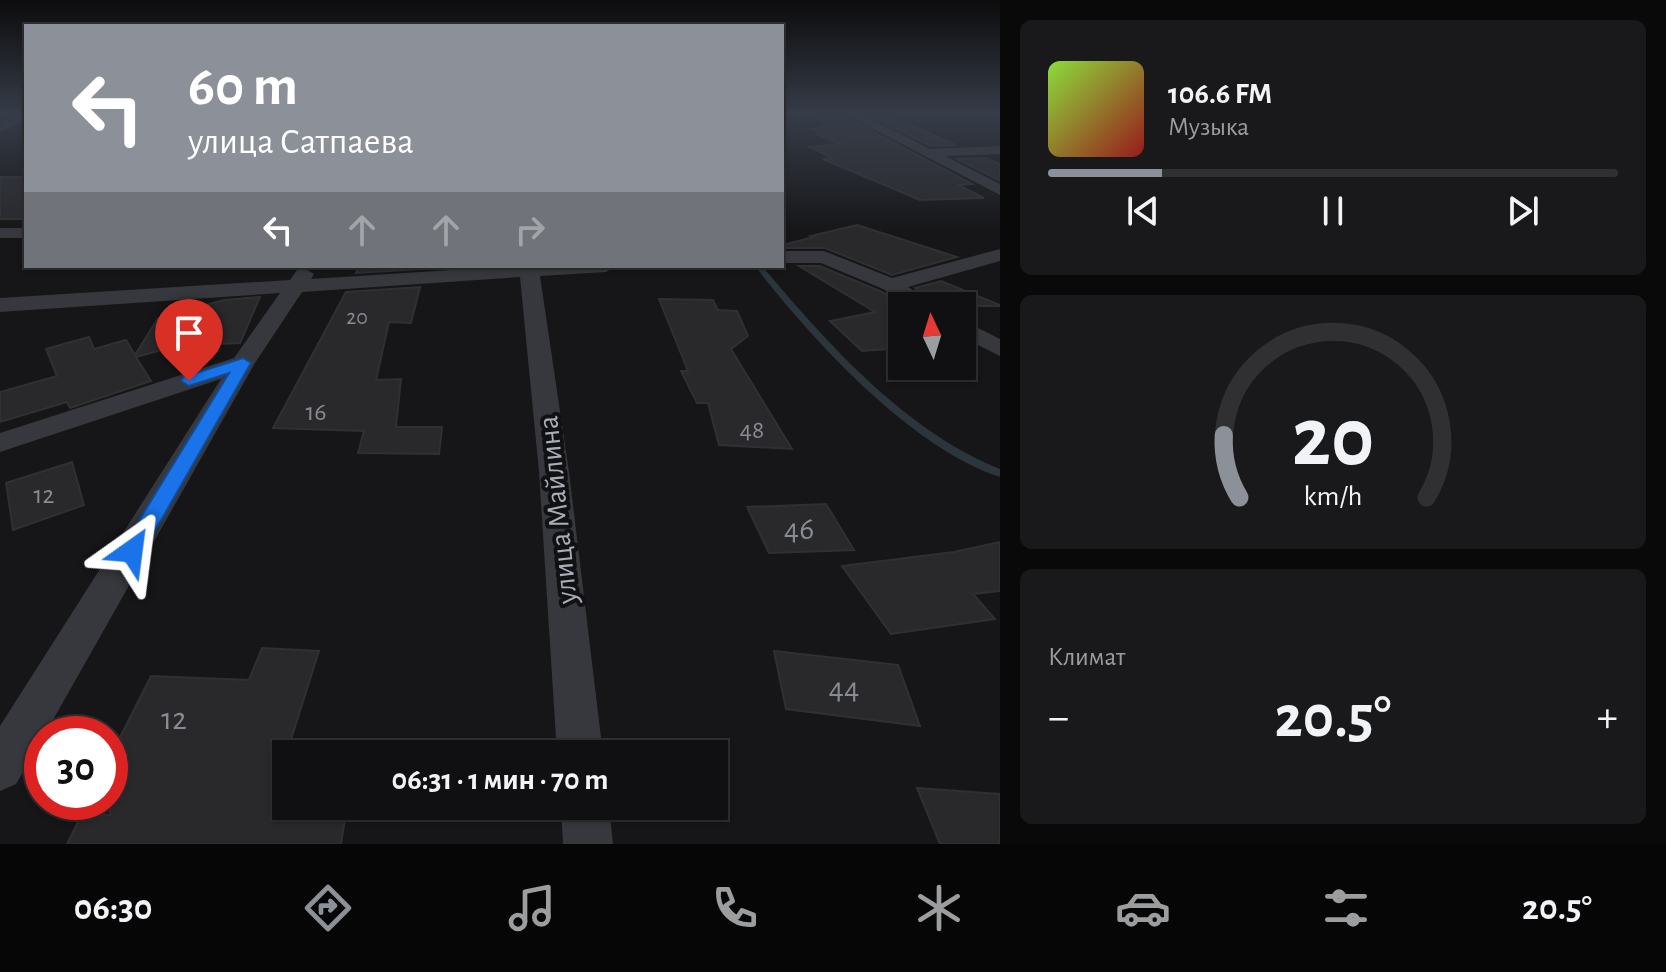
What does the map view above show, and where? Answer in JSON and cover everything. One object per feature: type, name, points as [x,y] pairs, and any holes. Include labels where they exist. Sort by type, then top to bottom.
[{"type":"street","points":[[927,153],[1000,190]]},
{"type":"street","points":[[0,233],[24,233]]},
{"type":"street","points":[[890,285],[1000,255]]},
{"type":"street","points":[[784,257],[824,257],[902,292]]},
{"type":"street","points":[[0,305],[303,275],[530,268]]},
{"type":"street","name":"улица Майлина","points":[[530,268],[554,472],[579,740]]},
{"type":"street","points":[[0,768],[243,363],[303,275]]},
{"type":"street","points":[[976,335],[1000,349]]},
{"type":"street","points":[[0,443],[243,363]]},
{"type":"street","points":[[586,820],[588,844]]},
{"type":"building","points":[[823,153],[914,153],[972,184],[958,185],[984,198],[920,200],[823,159],[833,158]]},
{"type":"building","points":[[985,158],[1000,164],[1000,181],[957,159]]},
{"type":"building","points":[[0,177],[24,177],[24,219],[0,219]]},
{"type":"building","points":[[857,225],[957,257],[892,275],[825,248],[784,248],[784,244],[814,237],[811,236]]},
{"type":"building","points":[[799,266],[820,266],[888,296],[888,349],[862,351],[830,321],[875,312]]},
{"type":"building","points":[[358,268],[421,268],[421,269],[356,273]]},
{"type":"building","points":[[941,281],[968,292],[921,292],[915,288]]},
{"type":"building","points":[[420,287],[411,323],[389,322],[376,380],[401,379],[396,427],[442,427],[439,454],[358,453],[364,431],[273,428],[346,292]]},
{"type":"building","points":[[976,295],[1000,305],[976,306]]},
{"type":"building","points":[[260,297],[240,343],[176,346],[136,357],[151,381],[70,408],[67,402],[0,422],[0,392],[57,376],[46,349],[89,337],[94,349],[126,340],[135,355],[158,318],[224,300]]},
{"type":"building","points":[[659,299],[713,300],[718,310],[737,311],[748,336],[731,349],[792,449],[719,445],[708,403],[697,403],[681,371],[688,371]]},
{"type":"building","points":[[72,462],[84,505],[13,530],[6,483]]},
{"type":"building","points":[[826,504],[854,550],[769,553],[747,507]]},
{"type":"building","points":[[1000,542],[1000,591],[973,594],[995,619],[891,634],[842,566],[954,552]]},
{"type":"building","points":[[262,648],[319,651],[291,740],[272,740],[272,820],[345,820],[341,844],[67,844],[79,820],[128,820],[128,721],[151,676],[249,680]]},
{"type":"building","points":[[774,651],[898,665],[920,726],[786,709]]},
{"type":"building","points":[[917,788],[1000,794],[1000,844],[940,844]]},
{"type":"waterway","points":[[760,268],[837,354],[903,415],[970,461],[1000,473]]},
{"type":"route","points":[[132,551],[243,363],[189,381]]}]
